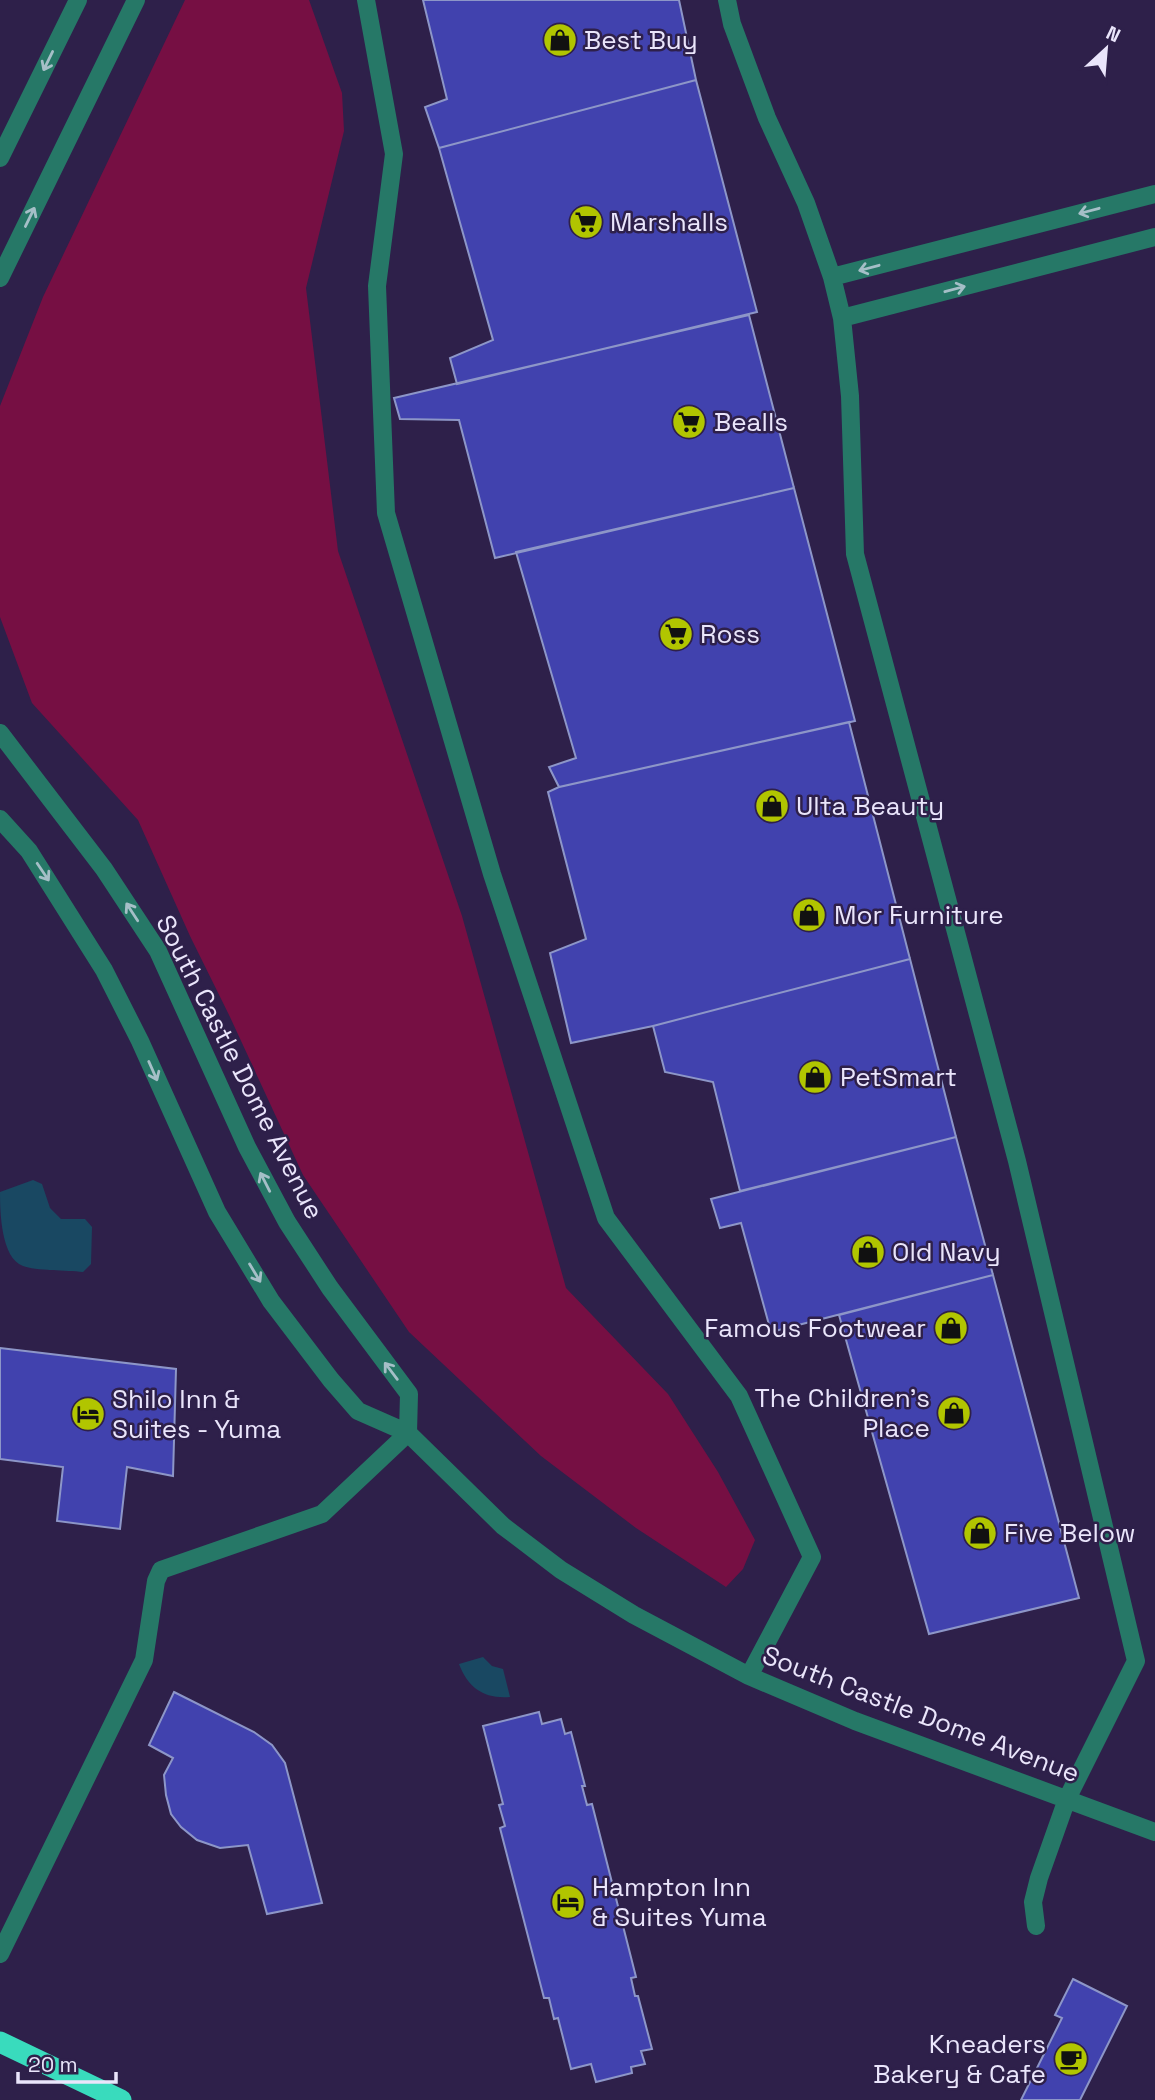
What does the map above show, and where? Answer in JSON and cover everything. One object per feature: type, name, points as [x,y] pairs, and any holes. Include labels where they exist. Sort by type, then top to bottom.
[{"type":"highway","points":[[0,2042],[121,2100]]},
{"type":"street","points":[[0,158],[78,0]]},
{"type":"street","points":[[0,278],[136,0]]},
{"type":"street","points":[[366,0],[394,154],[377,286],[386,513],[492,874],[606,1218],[739,1396],[811,1557],[749,1676]]},
{"type":"street","points":[[727,0],[732,24],[767,118],[806,203],[832,277],[842,318],[850,396],[855,554],[1017,1161],[1136,1661],[1067,1799],[1033,1902],[1036,1926]]},
{"type":"street","points":[[832,277],[1155,194]]},
{"type":"street","points":[[842,318],[1155,237]]},
{"type":"street","name":"South Castle Dome Avenue","points":[[0,733],[104,869],[158,951],[247,1147],[286,1222],[330,1288],[409,1394],[408,1433]]},
{"type":"street","name":"South Castle Dome Avenue","points":[[0,819],[29,851],[104,970],[140,1041],[218,1212],[271,1301],[358,1411],[408,1433],[503,1526],[561,1570],[634,1615],[749,1676],[855,1721],[1155,1832]]},
{"type":"street","points":[[0,1954],[144,1660],[156,1581],[161,1570],[322,1514],[408,1433]]},
{"type":"shaded area","points":[[185,0],[309,0],[342,93],[344,131],[306,288],[338,551],[462,916],[566,1288],[668,1394],[718,1472],[755,1540],[743,1569],[726,1587],[636,1528],[541,1456],[409,1332],[303,1175],[138,820],[32,703],[0,617],[0,406],[43,297]]},
{"type":"water","points":[[33,1180],[42,1184],[50,1208],[61,1219],[85,1219],[92,1227],[91,1264],[83,1272],[28,1268],[10,1254],[3,1234],[0,1192]]},
{"type":"water","points":[[483,1657],[492,1666],[503,1669],[510,1697],[485,1694],[467,1680],[459,1664]]},
{"type":"building","name":"Best Buy","points":[[423,0],[679,0],[696,80],[439,148],[425,107],[447,99]]},
{"type":"building","points":[[696,80],[757,312],[457,384],[450,358],[493,340],[439,148]]},
{"type":"building","points":[[749,315],[794,488],[495,558],[459,420],[400,419],[394,398]]},
{"type":"building","points":[[794,488],[855,721],[559,787],[549,767],[576,758],[516,552]]},
{"type":"building","points":[[849,722],[910,959],[653,1026],[571,1043],[550,953],[586,939],[548,792],[559,787]]},
{"type":"building","name":"PetSmart","points":[[910,959],[956,1137],[740,1191],[713,1082],[665,1072],[653,1026]]},
{"type":"building","name":"Old Navy","points":[[956,1137],[993,1275],[771,1332],[741,1223],[720,1228],[711,1199]]},
{"type":"building","points":[[993,1275],[1079,1598],[929,1634],[839,1315]]},
{"type":"building","name":"Shilo Inn & Suites - Yuma","points":[[0,1348],[176,1369],[173,1476],[127,1467],[120,1529],[57,1521],[63,1467],[0,1459]]},
{"type":"building","points":[[174,1692],[254,1732],[272,1745],[285,1763],[322,1903],[267,1914],[248,1845],[220,1848],[197,1840],[181,1827],[171,1814],[164,1775],[173,1758],[149,1745]]},
{"type":"building","name":"Hampton Inn & Suites Yuma","points":[[539,1712],[542,1724],[561,1719],[565,1734],[571,1732],[585,1786],[582,1786],[587,1805],[592,1804],[636,1977],[631,1978],[635,1996],[638,1996],[652,2049],[641,2051],[645,2064],[631,2067],[632,2073],[596,2082],[591,2064],[571,2069],[558,2018],[554,2019],[549,1998],[544,1998],[500,1828],[505,1826],[499,1805],[503,1804],[483,1726]]},
{"type":"building","name":"Kneaders Bakery & Cafe","points":[[1073,1979],[1127,2006],[1080,2100],[1021,2100],[1062,2018],[1055,2015]]},
{"type":"place","name":"Best Buy","points":[[560,40]]},
{"type":"place","name":"Marshalls","points":[[586,222]]},
{"type":"place","name":"Bealls","points":[[689,422]]},
{"type":"place","name":"Ross","points":[[676,634]]},
{"type":"place","name":"Ulta Beauty","points":[[772,806]]},
{"type":"place","name":"Mor Furniture","points":[[809,915]]},
{"type":"place","name":"PetSmart","points":[[815,1077]]},
{"type":"place","name":"Old Navy","points":[[868,1252]]},
{"type":"place","name":"Famous Footwear","points":[[951,1328]]},
{"type":"place","name":"The Children's Place","points":[[954,1413]]},
{"type":"place","name":"Shilo Inn & Suites - Yuma","points":[[88,1414]]},
{"type":"place","name":"Five Below","points":[[980,1533]]},
{"type":"place","name":"Hampton Inn & Suites Yuma","points":[[568,1902]]},
{"type":"place","name":"Kneaders Bakery & Cafe","points":[[1071,2059]]}]
